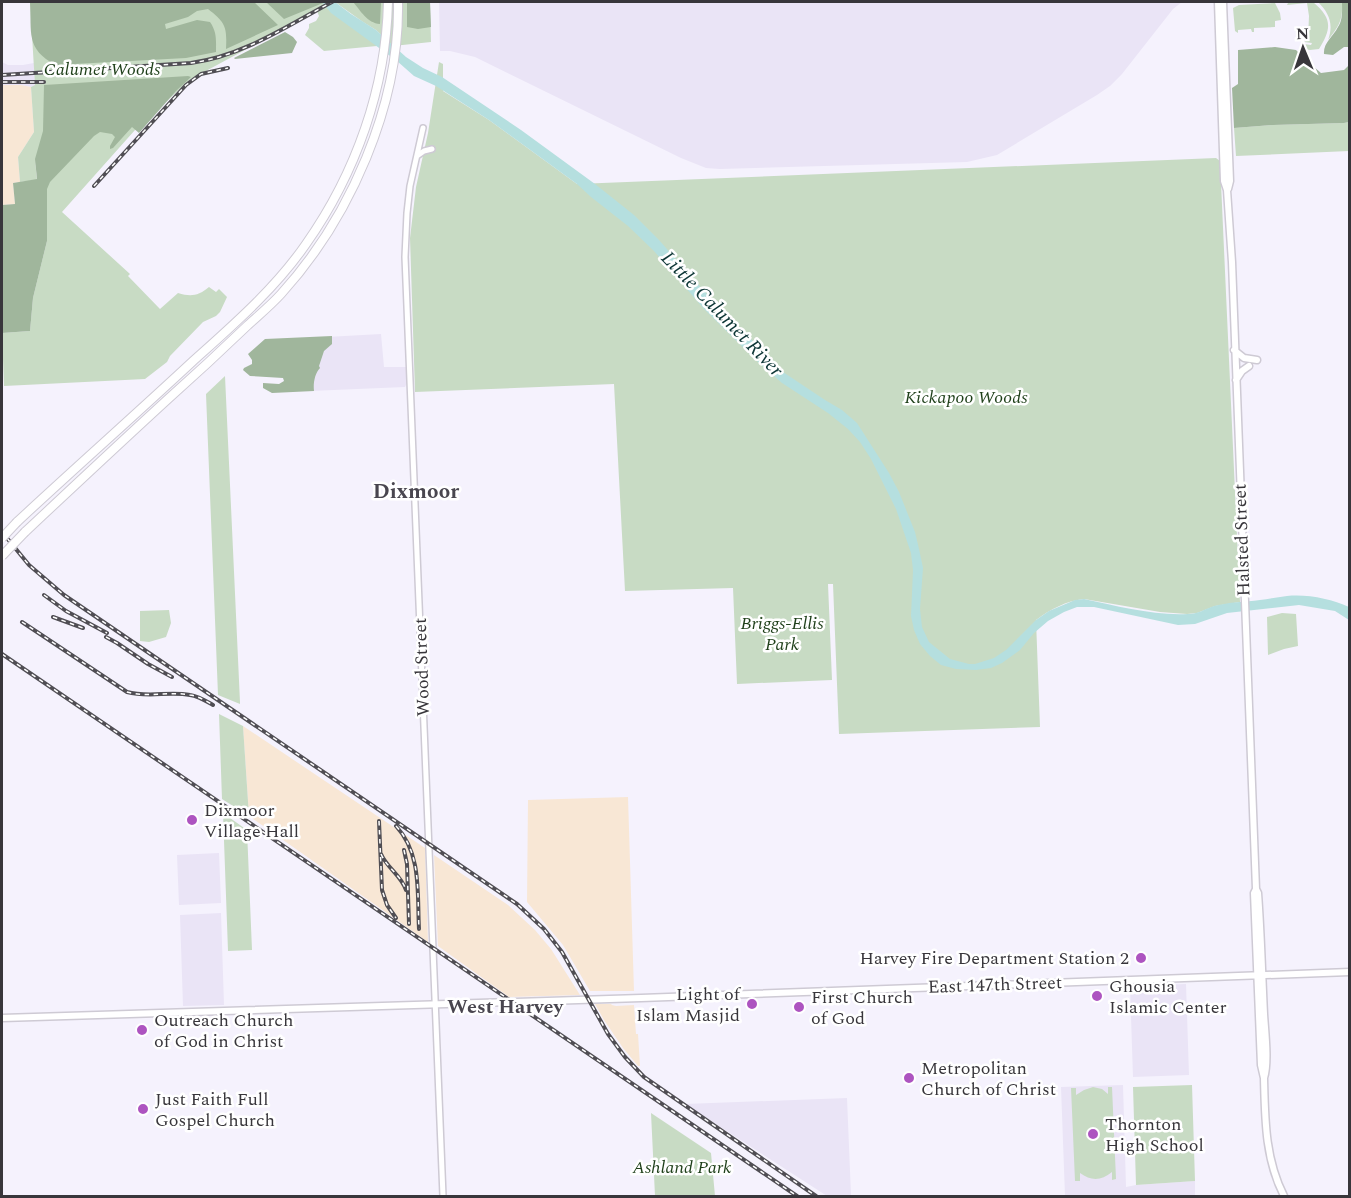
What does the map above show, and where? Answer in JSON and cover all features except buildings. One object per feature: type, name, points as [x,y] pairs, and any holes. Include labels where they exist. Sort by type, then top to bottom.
[{"type":"highway","points":[[2,538],[220,337],[277,280],[306,244],[335,195],[355,154],[371,110],[382,64],[388,2]]},
{"type":"highway","points":[[2,556],[280,294],[329,231],[367,158],[381,113],[394,58],[398,2]]},
{"type":"main road","name":"Halsted Street","points":[[1221,2],[1230,181],[1227,190],[1245,627],[1256,889],[1258,893],[1259,976],[1266,1072],[1264,1078],[1265,1122],[1269,1155],[1284,1197]]},
{"type":"main road","name":"Wood Street","points":[[423,128],[410,186],[405,257],[443,1197]]},
{"type":"main road","points":[[417,156],[432,149]]},
{"type":"main road","points":[[1234,350],[1244,358],[1257,360]]},
{"type":"main road","points":[[1236,380],[1249,366]]},
{"type":"main road","name":"East 147th Street","points":[[2,1018],[641,998],[1350,972]]},
{"type":"shaded area","points":[[30,2],[254,2],[278,25],[226,49],[224,26],[219,18],[208,9],[165,24],[166,29],[197,20],[210,22],[215,33],[216,52],[186,58],[56,65],[39,53],[32,39]]},
{"type":"shaded area","points":[[266,2],[322,2],[323,3],[284,19]]},
{"type":"shaded area","points":[[353,2],[381,2],[380,24],[368,19]]},
{"type":"shaded area","points":[[407,2],[430,2],[431,27],[418,29],[407,27]]},
{"type":"shaded area","points":[[439,2],[1182,2],[1173,9],[1110,86],[997,155],[967,162],[720,169],[706,168],[681,158],[475,57],[440,51]]},
{"type":"shaded area","points":[[1342,2],[1349,2],[1349,47],[1344,47],[1333,55],[1324,54],[1327,43],[1341,21]]},
{"type":"shaded area","points":[[285,32],[297,42],[292,53],[234,58]]},
{"type":"shaded area","points":[[1275,47],[1296,50],[1321,73],[1344,70],[1349,65],[1349,122],[1234,128],[1232,88],[1238,84],[1238,50]]},
{"type":"shaded area","points":[[2,62],[8,65],[34,63],[35,86],[2,85]]},
{"type":"shaded area","points":[[191,77],[139,133],[132,127],[110,149],[115,137],[112,134],[100,132],[50,182],[47,189],[47,241],[33,298],[30,331],[2,333],[2,205],[15,204],[13,183],[37,179],[35,159],[43,131],[44,85]]},
{"type":"shaded area","points":[[2,85],[31,87],[34,132],[18,157],[20,182],[13,183],[15,204],[2,205]]},
{"type":"shaded area","points":[[381,334],[384,367],[406,367],[405,387],[310,391],[308,338]]},
{"type":"shaded area","points":[[332,336],[332,344],[324,351],[316,375],[314,391],[272,393],[263,388],[263,383],[279,384],[284,381],[283,378],[250,376],[243,370],[252,364],[248,354],[265,339]]},
{"type":"shaded area","points":[[243,726],[425,848],[428,942],[249,816]]},
{"type":"shaded area","points":[[628,797],[634,991],[590,991],[563,945],[527,902],[528,800]]},
{"type":"shaded area","points":[[219,853],[221,903],[179,905],[177,855]]},
{"type":"shaded area","points":[[434,855],[508,905],[535,930],[551,949],[580,995],[509,997],[438,946]]},
{"type":"shaded area","points":[[221,913],[224,1005],[183,1006],[180,915]]},
{"type":"shaded area","points":[[1186,984],[1189,1075],[1133,1077],[1130,986]]},
{"type":"shaded area","points":[[595,1004],[634,1005],[640,1066],[623,1048]]},
{"type":"shaded area","name":"Thornton High School","points":[[1123,1085],[1126,1187],[1195,1181],[1195,1196],[1065,1196],[1061,1087]]},
{"type":"shaded area","points":[[847,1098],[851,1195],[844,1196],[827,1196],[685,1104]]},
{"type":"green space","name":"Calumet Woods","points":[[30,2],[335,2],[377,46],[324,51],[305,35],[309,24],[316,21],[319,16],[317,11],[191,79],[135,130],[62,212],[130,274],[128,276],[160,309],[178,293],[194,295],[209,287],[216,292],[219,289],[227,297],[216,316],[203,322],[167,362],[145,379],[4,386],[2,333],[30,331],[33,298],[47,241],[35,159],[37,180],[20,182],[18,157],[34,132],[31,87],[35,85]]},
{"type":"green space","points":[[335,2],[430,2],[431,42],[393,46],[376,30]]},
{"type":"green space","points":[[1290,2],[1313,2],[1324,13],[1328,29],[1319,49],[1304,49],[1304,44],[1311,45],[1312,43],[1304,42],[1308,39],[1307,3],[1287,5]]},
{"type":"green space","points":[[1318,2],[1342,2],[1339,23],[1328,40],[1331,29],[1329,19]]},
{"type":"green space","points":[[1275,3],[1281,20],[1275,21],[1275,27],[1254,28],[1254,32],[1251,29],[1238,30],[1238,33],[1235,31],[1233,8],[1239,5]]},
{"type":"green space","name":"Kickapoo Woods","points":[[439,62],[443,64],[443,91],[489,120],[577,184],[1216,158],[1220,161],[1240,602],[1187,614],[1160,612],[1084,599],[1047,612],[1036,620],[1040,727],[839,734],[833,584],[828,584],[832,680],[737,684],[733,588],[625,591],[614,384],[415,392],[410,238],[416,187],[428,133]]},
{"type":"green space","points":[[1349,122],[1349,151],[1236,156],[1234,128]]},
{"type":"green space","points":[[225,376],[240,704],[218,695],[206,394]]},
{"type":"green space","points":[[169,610],[171,623],[166,637],[149,642],[140,641],[140,611]]},
{"type":"green space","points":[[1282,613],[1296,614],[1298,646],[1268,655],[1267,617]]},
{"type":"green space","points":[[219,714],[243,726],[249,816],[222,799]]},
{"type":"green space","points":[[223,813],[247,830],[252,950],[228,951]]},
{"type":"green space","points":[[1192,1085],[1195,1181],[1136,1185],[1133,1087]]},
{"type":"green space","points":[[1093,1087],[1102,1089],[1108,1094],[1108,1087],[1112,1087],[1116,1179],[1112,1180],[1112,1172],[1096,1179],[1080,1173],[1080,1181],[1075,1181],[1071,1088],[1076,1088],[1076,1095]]},
{"type":"green space","name":"Ashland Park","points":[[651,1113],[711,1153],[715,1196],[655,1196]]},
{"type":"water","name":"Little Calumet River","points":[[322,2],[335,2],[376,30],[406,57],[442,77],[521,130],[595,184],[634,215],[659,240],[703,290],[783,372],[842,410],[857,423],[889,473],[915,532],[923,568],[920,609],[922,627],[929,642],[950,659],[975,664],[994,658],[1049,611],[1075,600],[1084,599],[1136,610],[1188,614],[1225,604],[1287,596],[1311,596],[1349,607],[1349,620],[1335,611],[1299,605],[1227,613],[1195,624],[1178,625],[1094,607],[1077,607],[1048,621],[1020,650],[991,668],[956,669],[941,665],[920,644],[914,630],[911,616],[913,570],[911,553],[896,509],[871,459],[848,429],[782,383],[759,363],[704,309],[654,251],[577,184],[489,120],[436,86],[414,76],[331,13]]},
{"type":"railway","points":[[2,75],[191,63],[210,59],[247,47],[332,2]]},
{"type":"railway","points":[[94,186],[186,85],[201,74],[228,68]]},
{"type":"railway","points":[[3,82],[44,82]]},
{"type":"railway","points":[[2,532],[29,565],[64,595],[517,904],[544,929],[562,952],[608,1034],[644,1077],[816,1196]]},
{"type":"railway","points":[[44,595],[66,611],[107,633]]},
{"type":"railway","points":[[53,617],[83,628]]},
{"type":"railway","points":[[22,622],[127,692],[190,695],[213,705]]},
{"type":"railway","points":[[106,637],[172,677]]},
{"type":"railway","points":[[2,654],[797,1196]]},
{"type":"railway","points":[[379,821],[382,890],[387,905],[396,918]]},
{"type":"railway","points":[[396,826],[404,837],[414,861],[418,888],[419,929]]},
{"type":"railway","points":[[404,850],[407,864],[409,924]]},
{"type":"railway","points":[[381,854],[406,890]]},
{"type":"place","name":"Dixmoor Village Hall","points":[[192,820]]},
{"type":"place","name":"Harvey Fire Department Station 2","points":[[1141,958]]},
{"type":"place","name":"Ghousia Islamic Center","points":[[1097,996]]},
{"type":"place","name":"Light of Islam Masjid","points":[[752,1004]]},
{"type":"place","name":"First Church of God","points":[[799,1007]]},
{"type":"place","name":"Outreach Church of God in Christ","points":[[142,1030]]},
{"type":"place","name":"Metropolitan Church of Christ","points":[[909,1078]]},
{"type":"place","name":"Just Faith Full Gospel Church","points":[[143,1109]]},
{"type":"place","name":"Thornton High School","points":[[1093,1134]]},
{"type":"district","name":"Dixmoor","points":[[416,492]]},
{"type":"district","name":"West Harvey","points":[[505,1007]]},
{"type":"park label","name":"Briggs-Ellis Park","points":[[782,633]]}]
